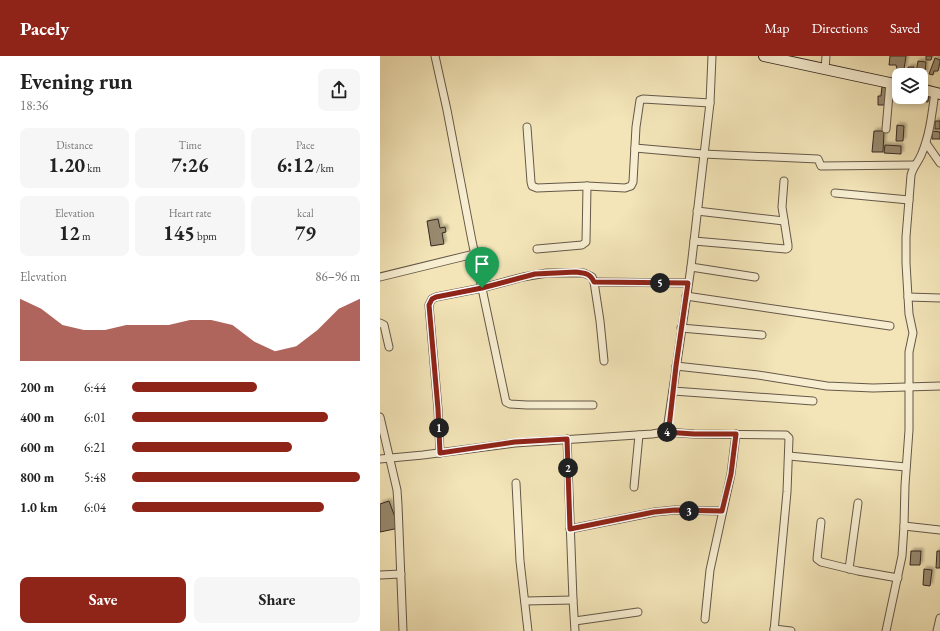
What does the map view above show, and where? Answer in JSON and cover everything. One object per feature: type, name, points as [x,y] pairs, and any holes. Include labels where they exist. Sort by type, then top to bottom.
[{"type":"main road","points":[[764,56],[892,84]]},
{"type":"street","points":[[435,56],[504,398],[506,402],[510,404],[593,405]]},
{"type":"street","points":[[665,432],[669,427],[681,328],[691,267],[710,103],[712,56]]},
{"type":"street","points":[[825,69],[826,56]]},
{"type":"street","points":[[886,631],[902,556],[904,526],[909,430],[909,352],[913,333],[909,314],[906,237],[911,176],[915,165],[922,155],[926,143],[937,93]]},
{"type":"street","points":[[886,129],[892,95]]},
{"type":"street","points":[[527,127],[530,182],[532,186],[537,188],[587,186],[625,188],[633,185],[636,127],[640,100],[710,103]]},
{"type":"street","points":[[926,143],[940,163]]},
{"type":"street","points":[[635,148],[704,154],[818,159],[821,166],[915,165]]},
{"type":"street","points":[[694,241],[788,248],[782,207],[784,181]]},
{"type":"street","points":[[537,249],[582,245],[586,242],[587,186]]},
{"type":"street","points":[[835,193],[909,200]]},
{"type":"street","points":[[697,211],[784,221]]},
{"type":"street","points":[[380,277],[474,254]]},
{"type":"street","points":[[691,267],[755,278]]},
{"type":"street","points":[[440,453],[430,301],[436,297],[482,288],[523,276],[547,273],[584,273],[592,276],[600,321],[604,361]]},
{"type":"street","points":[[594,282],[688,283]]},
{"type":"street","points":[[686,296],[890,326]]},
{"type":"street","points":[[908,298],[940,298]]},
{"type":"street","points":[[380,323],[384,325],[389,348]]},
{"type":"street","points":[[681,328],[762,335]]},
{"type":"street","points":[[676,366],[758,375],[827,386],[873,388],[940,386]]},
{"type":"street","points":[[673,391],[813,401]]},
{"type":"street","points":[[380,417],[397,490],[402,574],[403,631]]},
{"type":"street","points":[[380,459],[440,453],[515,442],[639,435],[665,432],[694,434],[786,435],[789,438],[786,515],[774,630],[790,631]]},
{"type":"street","points":[[705,619],[710,570],[731,474],[736,434]]},
{"type":"street","points":[[634,488],[639,435]]},
{"type":"street","points":[[567,439],[575,631]]},
{"type":"street","points":[[789,456],[906,467]]},
{"type":"street","points":[[516,483],[520,561],[528,631]]},
{"type":"street","points":[[849,568],[858,503]]},
{"type":"street","points":[[570,529],[654,512],[675,510],[722,511]]},
{"type":"street","points":[[821,522],[817,559],[821,562],[898,578]]},
{"type":"street","points":[[904,526],[940,530]]},
{"type":"street","points":[[380,575],[402,574]]},
{"type":"street","points":[[525,601],[573,600]]},
{"type":"street","points":[[575,621],[638,612]]},
{"type":"street","points":[[937,631],[940,618]]},
{"type":"building","points":[[890,56],[906,56],[904,68],[897,68],[896,65],[889,65]]},
{"type":"building","points":[[926,56],[932,56],[931,60],[926,60]]},
{"type":"building","points":[[935,58],[940,60],[940,62],[938,71],[934,71],[933,75],[929,74]]},
{"type":"building","points":[[918,61],[926,62],[926,68],[917,68]]},
{"type":"building","points":[[882,86],[886,86],[885,105],[878,105],[878,96],[881,96]]},
{"type":"building","points":[[935,121],[940,121],[940,129],[935,129]]},
{"type":"building","points":[[897,125],[904,126],[903,141],[896,141]]},
{"type":"building","points":[[874,131],[884,131],[883,152],[872,152]]},
{"type":"building","points":[[932,131],[940,132],[940,139],[932,139]]},
{"type":"building","points":[[885,145],[901,146],[901,154],[884,153]]},
{"type":"building","points":[[438,219],[440,228],[445,227],[446,232],[442,233],[444,244],[431,246],[427,221]]},
{"type":"building","points":[[389,501],[399,528],[380,532],[380,504]]},
{"type":"building","points":[[911,551],[921,551],[920,565],[910,565]]},
{"type":"building","points":[[937,551],[940,551],[940,568],[936,568]]},
{"type":"building","points":[[924,569],[932,570],[930,586],[923,585]]},
{"type":"route","points":[[576,272],[592,276],[594,282],[688,283],[669,427],[665,432],[736,434],[731,474],[722,511],[675,510],[654,512],[570,529],[567,439],[515,442],[440,453],[433,336],[429,305],[430,301],[436,297],[482,288],[523,276],[576,272]]}]
